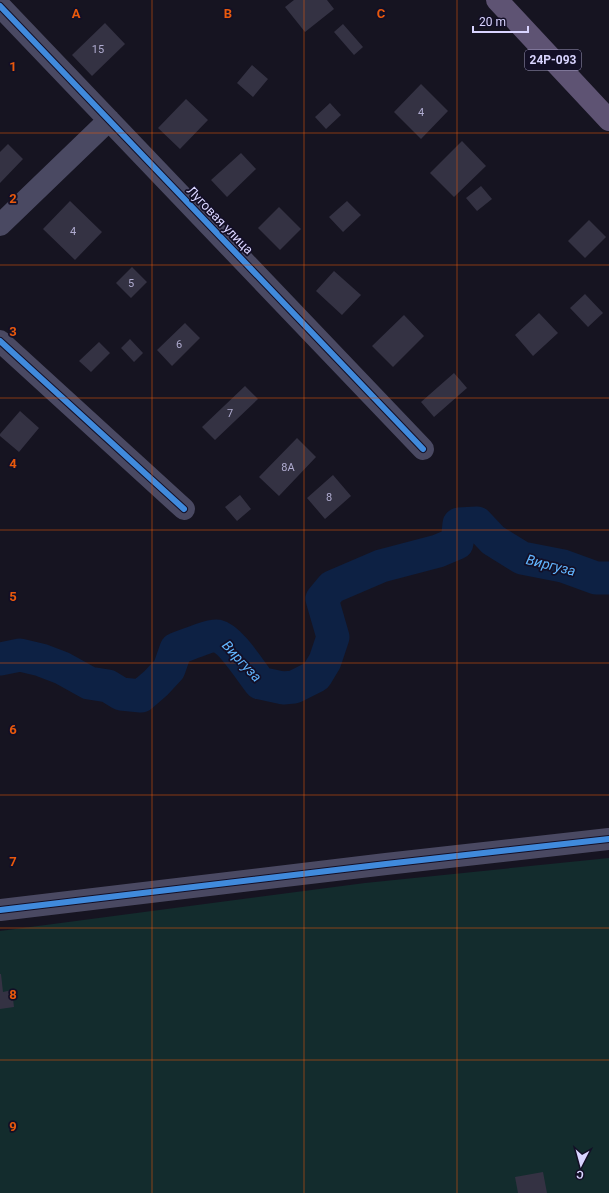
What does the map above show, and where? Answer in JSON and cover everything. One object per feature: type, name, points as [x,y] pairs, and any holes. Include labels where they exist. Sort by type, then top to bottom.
[{"type":"main road","name":"24Р-093","points":[[497,0],[609,120]]},
{"type":"street","name":"Луговая улица","points":[[0,6],[423,449]]},
{"type":"street","points":[[0,225],[109,120]]},
{"type":"street","points":[[0,341],[184,509]]},
{"type":"street","points":[[0,910],[609,839]]},
{"type":"green space","points":[[609,858],[609,1193],[0,1193],[0,931],[365,883]]},
{"type":"building","points":[[294,0],[327,0],[334,9],[305,32],[285,7]]},
{"type":"building","points":[[105,23],[125,44],[92,76],[72,55]]},
{"type":"building","points":[[343,24],[363,47],[354,55],[334,32]]},
{"type":"building","points":[[252,65],[268,79],[253,97],[237,83]]},
{"type":"building","points":[[421,84],[448,111],[421,139],[394,112]]},
{"type":"building","points":[[186,99],[208,120],[180,149],[158,128]]},
{"type":"building","points":[[330,103],[341,115],[326,129],[315,117]]},
{"type":"building","points":[[462,141],[486,166],[454,197],[430,173]]},
{"type":"building","points":[[8,144],[23,159],[0,183],[0,152]]},
{"type":"building","points":[[241,153],[256,169],[227,197],[211,180]]},
{"type":"building","points":[[481,186],[492,199],[477,211],[466,198]]},
{"type":"building","points":[[70,201],[102,232],[75,260],[43,229]]},
{"type":"building","points":[[347,201],[361,215],[343,232],[329,217]]},
{"type":"building","points":[[279,207],[301,229],[280,250],[258,228]]},
{"type":"building","points":[[589,220],[606,237],[585,258],[568,241]]},
{"type":"building","points":[[132,267],[147,282],[131,298],[116,283]]},
{"type":"building","points":[[334,271],[361,295],[342,315],[316,291]]},
{"type":"building","points":[[585,294],[603,313],[588,327],[570,308]]},
{"type":"building","points":[[539,313],[558,333],[533,356],[515,335]]},
{"type":"building","points":[[404,315],[424,336],[393,367],[372,346]]},
{"type":"building","points":[[185,323],[200,338],[172,366],[157,350]]},
{"type":"building","points":[[130,339],[143,353],[134,362],[121,348]]},
{"type":"building","points":[[99,342],[110,353],[91,372],[79,361]]},
{"type":"building","points":[[454,373],[467,388],[434,417],[421,402]]},
{"type":"building","points":[[245,386],[258,399],[215,440],[202,427]]},
{"type":"building","points":[[20,411],[39,428],[19,452],[0,436],[0,434]]},
{"type":"building","points":[[297,438],[316,457],[279,496],[259,477]]},
{"type":"building","points":[[333,475],[351,496],[325,519],[307,498]]},
{"type":"building","points":[[240,495],[251,509],[237,521],[225,507]]},
{"type":"building","points":[[0,974],[3,992],[12,990],[14,1007],[0,1009]]},
{"type":"building","points":[[543,1172],[547,1193],[518,1193],[515,1177]]},
{"type":"waterway","name":"Виргуза","points":[[0,659],[20,655],[41,660],[62,668],[89,683],[108,686],[121,694],[141,696],[169,669],[176,649],[203,639],[217,636],[222,638],[234,649],[260,683],[283,688],[294,687],[316,676],[325,661],[333,637],[322,599],[332,587],[381,566],[438,551],[457,543],[459,524],[477,523],[493,540],[522,558],[563,566],[596,578],[609,578]]},
{"type":"cycle path","points":[[0,6],[423,449]]},
{"type":"cycle path","points":[[0,341],[184,509]]},
{"type":"cycle path","points":[[0,910],[609,839]]}]
